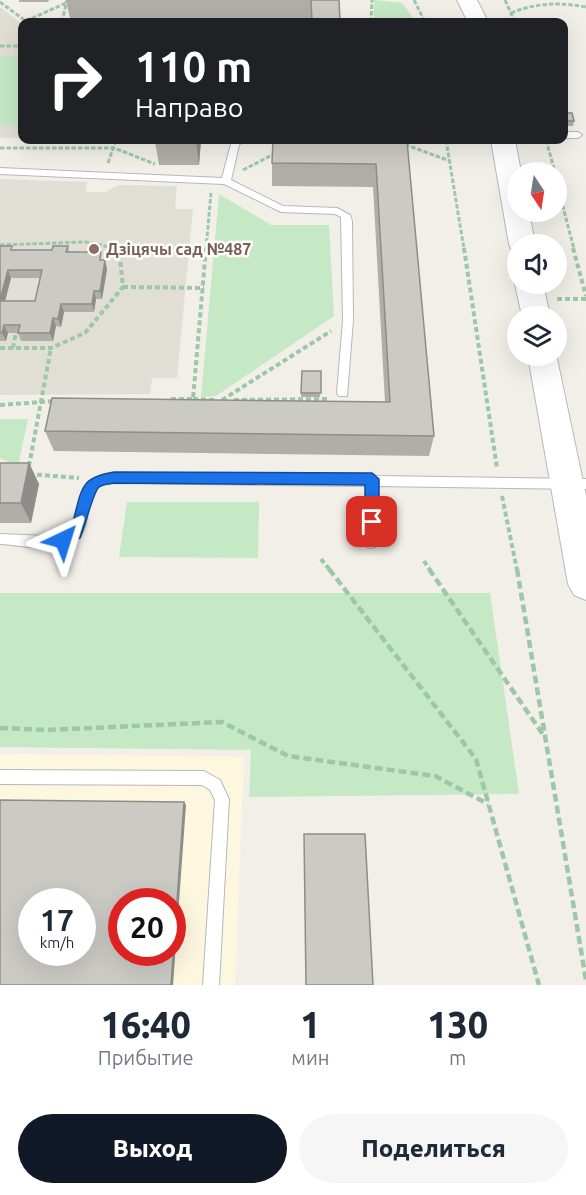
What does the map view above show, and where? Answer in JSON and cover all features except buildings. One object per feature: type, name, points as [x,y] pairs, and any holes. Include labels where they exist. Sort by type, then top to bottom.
[{"type":"street","points":[[467,0],[476,18]]},
{"type":"street","points":[[504,144],[520,234]]},
{"type":"street","points":[[546,366],[577,483],[586,584]]},
{"type":"lane","points":[[568,135],[578,135]]},
{"type":"lane","points":[[226,181],[235,144]]},
{"type":"lane","points":[[0,171],[226,181],[281,209],[337,211],[345,214],[347,221],[348,320],[343,393]]},
{"type":"lane","points":[[0,539],[63,540],[75,533],[81,521],[88,490],[97,480],[114,478],[577,483]]},
{"type":"lane","points":[[371,543],[372,479]]},
{"type":"lane","points":[[0,777],[204,778],[215,785],[222,800],[211,985]]},
{"type":"path","points":[[371,18],[372,0]]},
{"type":"path","points":[[414,0],[423,18]]},
{"type":"path","points":[[505,0],[513,18]]},
{"type":"path","points":[[511,13],[525,6],[572,4],[586,6],[584,0]]},
{"type":"path","points":[[0,2],[22,18]]},
{"type":"path","points":[[35,18],[67,2]]},
{"type":"path","points":[[63,18],[67,2]]},
{"type":"path","points":[[0,46],[18,46]]},
{"type":"path","points":[[103,175],[115,144]]},
{"type":"path","points":[[403,144],[450,162]]},
{"type":"path","points":[[447,144],[499,481],[546,738],[586,980]]},
{"type":"path","points":[[547,144],[552,162]]},
{"type":"path","points":[[0,148],[114,148],[152,161],[169,178]]},
{"type":"path","points":[[226,181],[261,159],[283,151]]},
{"type":"path","points":[[193,399],[212,180]]},
{"type":"path","points":[[567,222],[586,296]]},
{"type":"path","points":[[0,244],[86,242],[119,249],[123,287],[85,333],[51,348],[0,348]]},
{"type":"path","points":[[123,287],[204,288]]},
{"type":"path","points":[[222,400],[348,320]]},
{"type":"path","points":[[13,348],[16,333]]},
{"type":"path","points":[[51,348],[43,401],[27,474],[97,480]]},
{"type":"path","points":[[160,399],[325,400],[343,393]]},
{"type":"path","points":[[1,406],[66,400]]},
{"type":"path","points":[[321,559],[476,759],[538,985]]},
{"type":"path","points":[[424,561],[546,738]]},
{"type":"path","points":[[0,728],[47,730],[222,722],[288,756],[435,776],[488,804]]},
{"type":"shaded area","points":[[0,7],[18,21],[18,138],[0,138]]},
{"type":"shaded area","name":"Дзіцячы сад №487","points":[[0,179],[87,182],[86,192],[106,192],[118,185],[177,186],[175,209],[193,209],[177,378],[152,378],[150,394],[0,395]]},
{"type":"shaded area","points":[[0,754],[244,757],[235,985],[0,985]]},
{"type":"green space","points":[[374,0],[402,3],[413,18],[374,18]]},
{"type":"green space","points":[[0,56],[18,56],[18,125],[0,125]]},
{"type":"green space","points":[[219,194],[271,225],[329,225],[334,316],[216,396],[201,397]]},
{"type":"green space","points":[[0,419],[28,419],[18,466],[0,458]]},
{"type":"green space","points":[[127,502],[259,502],[258,558],[119,557]]},
{"type":"green space","points":[[0,593],[490,593],[519,794],[249,797],[251,750],[0,747]]},
{"type":"place","name":"Дзіцячы сад №487","points":[[94,249]]},
{"type":"route","points":[[63,540],[75,533],[81,521],[88,490],[97,480],[114,478],[372,479],[372,522]]}]
